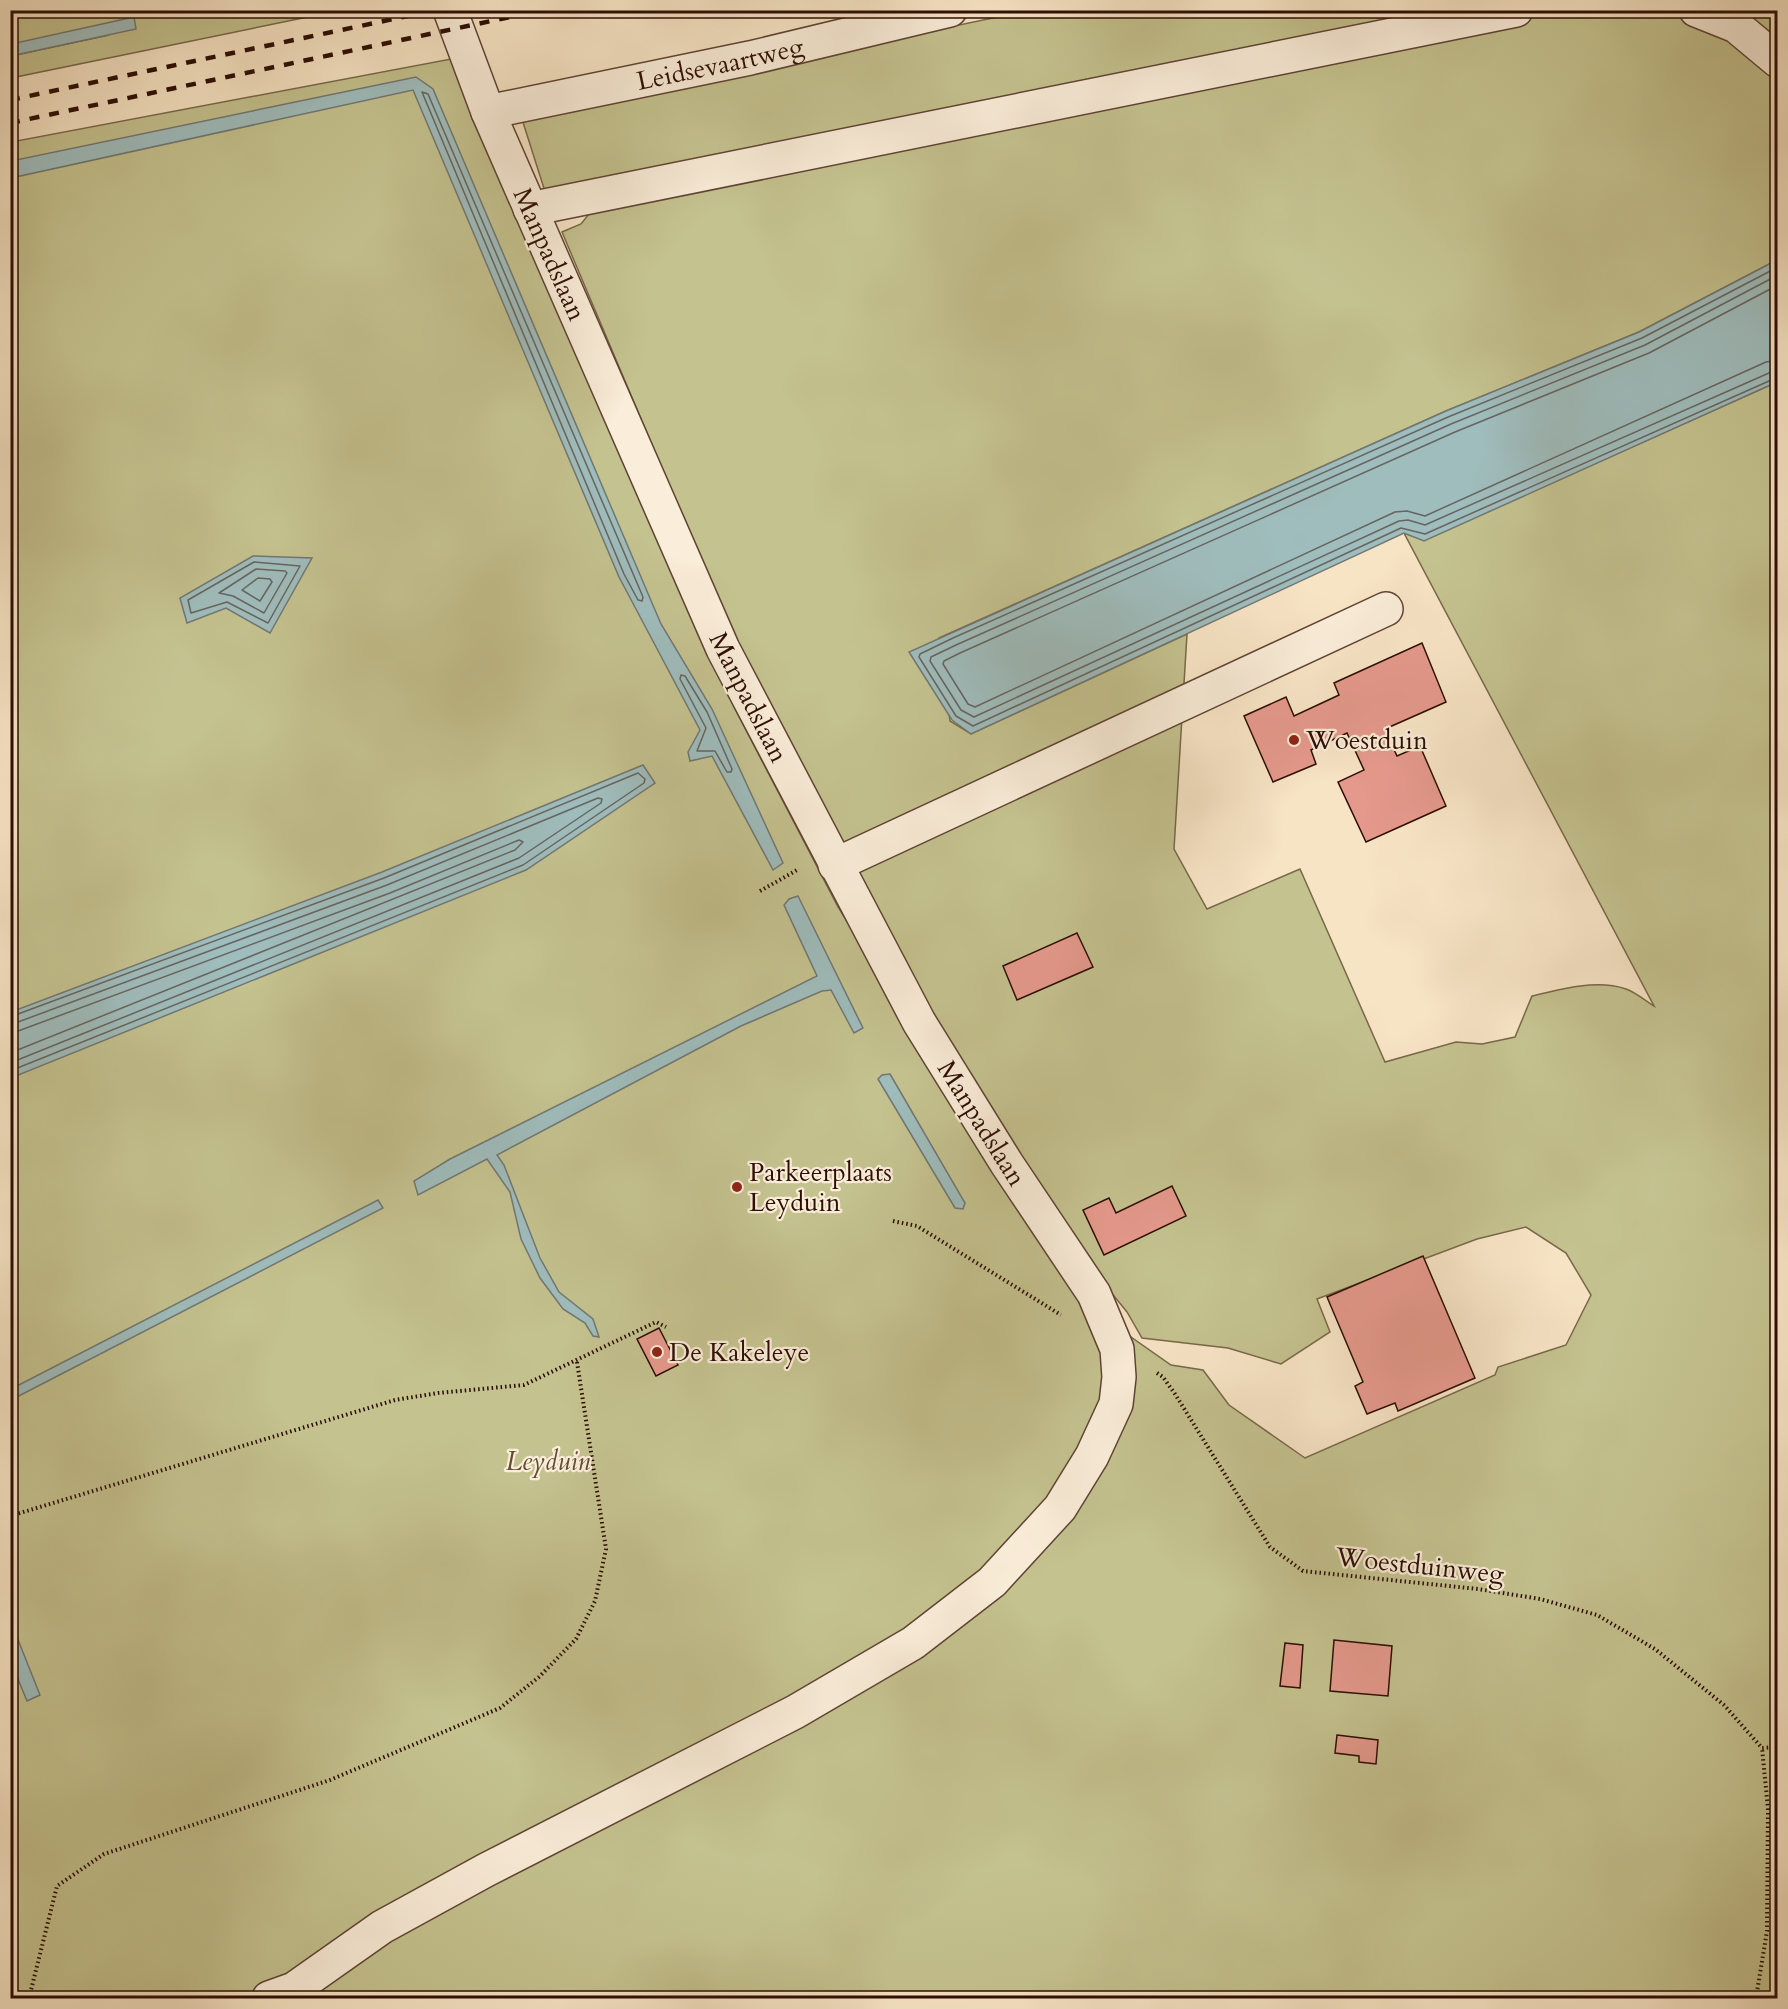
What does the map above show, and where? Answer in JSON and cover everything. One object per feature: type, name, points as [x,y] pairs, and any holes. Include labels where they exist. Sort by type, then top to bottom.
[{"type":"street","name":"Manpadslaan","points":[[269,1998],[294,1989],[382,1927],[558,1832],[795,1712],[922,1637],[992,1582],[1060,1508],[1092,1456],[1116,1404],[1119,1377],[1117,1348],[1094,1294],[1007,1164],[919,1022],[831,859],[723,649],[488,112],[450,10]]},
{"type":"street","name":"Leidsevaartweg","points":[[488,112],[750,58],[950,10]]},
{"type":"street","points":[[530,209],[1516,10]]},
{"type":"street","points":[[1696,10],[1736,26],[1778,61]]},
{"type":"street","points":[[831,859],[1386,609]]},
{"type":"path","points":[[760,891],[831,859]]},
{"type":"path","points":[[892,1221],[917,1226],[1066,1318]]},
{"type":"path","points":[[10,1516],[395,1400],[438,1393],[524,1385],[577,1362],[656,1322],[666,1327]]},
{"type":"path","name":"Woestduinweg","points":[[1117,1348],[1163,1377],[1270,1547],[1303,1571],[1478,1589],[1540,1599],[1597,1616],[1655,1649],[1724,1705],[1762,1748]]},
{"type":"path","points":[[29,1998],[57,1886],[104,1854],[330,1780],[500,1708],[539,1677],[576,1640],[595,1601],[606,1549],[577,1362]]},
{"type":"path","points":[[1756,1998],[1767,1931],[1768,1809],[1762,1748],[1778,1748]]},
{"type":"green space","points":[[10,11],[337,11],[11,78],[11,56],[109,35],[11,52]]},
{"type":"green space","name":"Leyduin","points":[[1026,11],[1777,11],[1777,260],[1639,332],[1446,411],[939,638],[950,721],[971,734],[1187,634],[1174,849],[1207,909],[1300,869],[1385,1062],[1456,1042],[1482,1044],[1515,1037],[1532,996],[1554,991],[1591,985],[1615,986],[1637,994],[1654,1006],[1404,533],[1424,540],[1777,382],[1777,1998],[11,1998],[11,142],[451,59],[734,707],[838,907],[1084,1304],[1171,1365],[1203,1370],[1229,1405],[1305,1458],[1495,1375],[1498,1367],[1566,1345],[1591,1295],[1566,1253],[1526,1227],[1477,1239],[1317,1299],[1330,1332],[1281,1364],[1228,1348],[1142,1338],[1127,1312],[1092,1269],[992,1117],[861,887],[732,634],[562,232],[581,224],[589,214],[554,220],[521,116]]},
{"type":"water","points":[[134,17],[136,29],[11,56],[11,44]]},
{"type":"water","points":[[416,77],[433,89],[661,624],[712,709],[783,863],[773,870],[712,756],[690,761],[688,752],[700,730],[619,577],[413,90],[11,178],[11,161]]},
{"type":"water","points":[[1777,260],[1777,382],[1424,541],[1404,533],[971,734],[952,720],[909,652],[1446,411],[1639,332]]},
{"type":"water","points":[[253,556],[312,558],[270,633],[226,608],[187,623],[180,598]]},
{"type":"water","points":[[643,765],[655,783],[526,870],[11,1078],[11,1012],[382,872]]},
{"type":"water","points":[[798,896],[863,1028],[854,1033],[831,990],[822,991],[741,1026],[497,1155],[504,1165],[540,1258],[559,1292],[593,1319],[599,1337],[593,1336],[585,1323],[563,1309],[540,1278],[521,1239],[510,1192],[487,1159],[418,1195],[414,1181],[450,1159],[817,976],[784,905],[789,899]]},
{"type":"water","points":[[890,1074],[965,1203],[963,1209],[955,1208],[878,1079],[882,1075]]},
{"type":"water","points":[[378,1200],[383,1208],[11,1400],[11,1389]]},
{"type":"water","points":[[11,1622],[40,1695],[27,1701],[11,1662]]},
{"type":"building","name":"Woestduin","points":[[1422,643],[1446,702],[1385,729],[1397,756],[1420,746],[1446,806],[1366,842],[1338,782],[1364,770],[1347,733],[1311,750],[1316,764],[1273,782],[1244,716],[1286,697],[1294,716],[1339,695],[1334,683]]},
{"type":"building","points":[[1077,933],[1093,967],[1017,1000],[1003,966]]},
{"type":"building","points":[[1172,1186],[1186,1216],[1104,1255],[1083,1210],[1109,1198],[1116,1213]]},
{"type":"building","points":[[1423,1256],[1475,1378],[1398,1411],[1395,1403],[1367,1414],[1355,1386],[1363,1382],[1327,1297]]},
{"type":"building","name":"De Kakeleye","points":[[659,1328],[678,1365],[656,1376],[637,1339]]},
{"type":"building","points":[[1334,1640],[1392,1646],[1388,1696],[1330,1691]]},
{"type":"building","points":[[1285,1643],[1303,1645],[1300,1688],[1280,1686]]},
{"type":"building","points":[[1337,1735],[1378,1740],[1376,1764],[1359,1762],[1359,1756],[1335,1753]]},
{"type":"railway","points":[[10,100],[436,10]]},
{"type":"railway","points":[[10,123],[543,10]]},
{"type":"place","name":"Woestduin","points":[[1294,740]]},
{"type":"place","name":"Parkeerplaats Leyduin","points":[[737,1187]]},
{"type":"place","name":"De Kakeleye","points":[[657,1352]]}]
